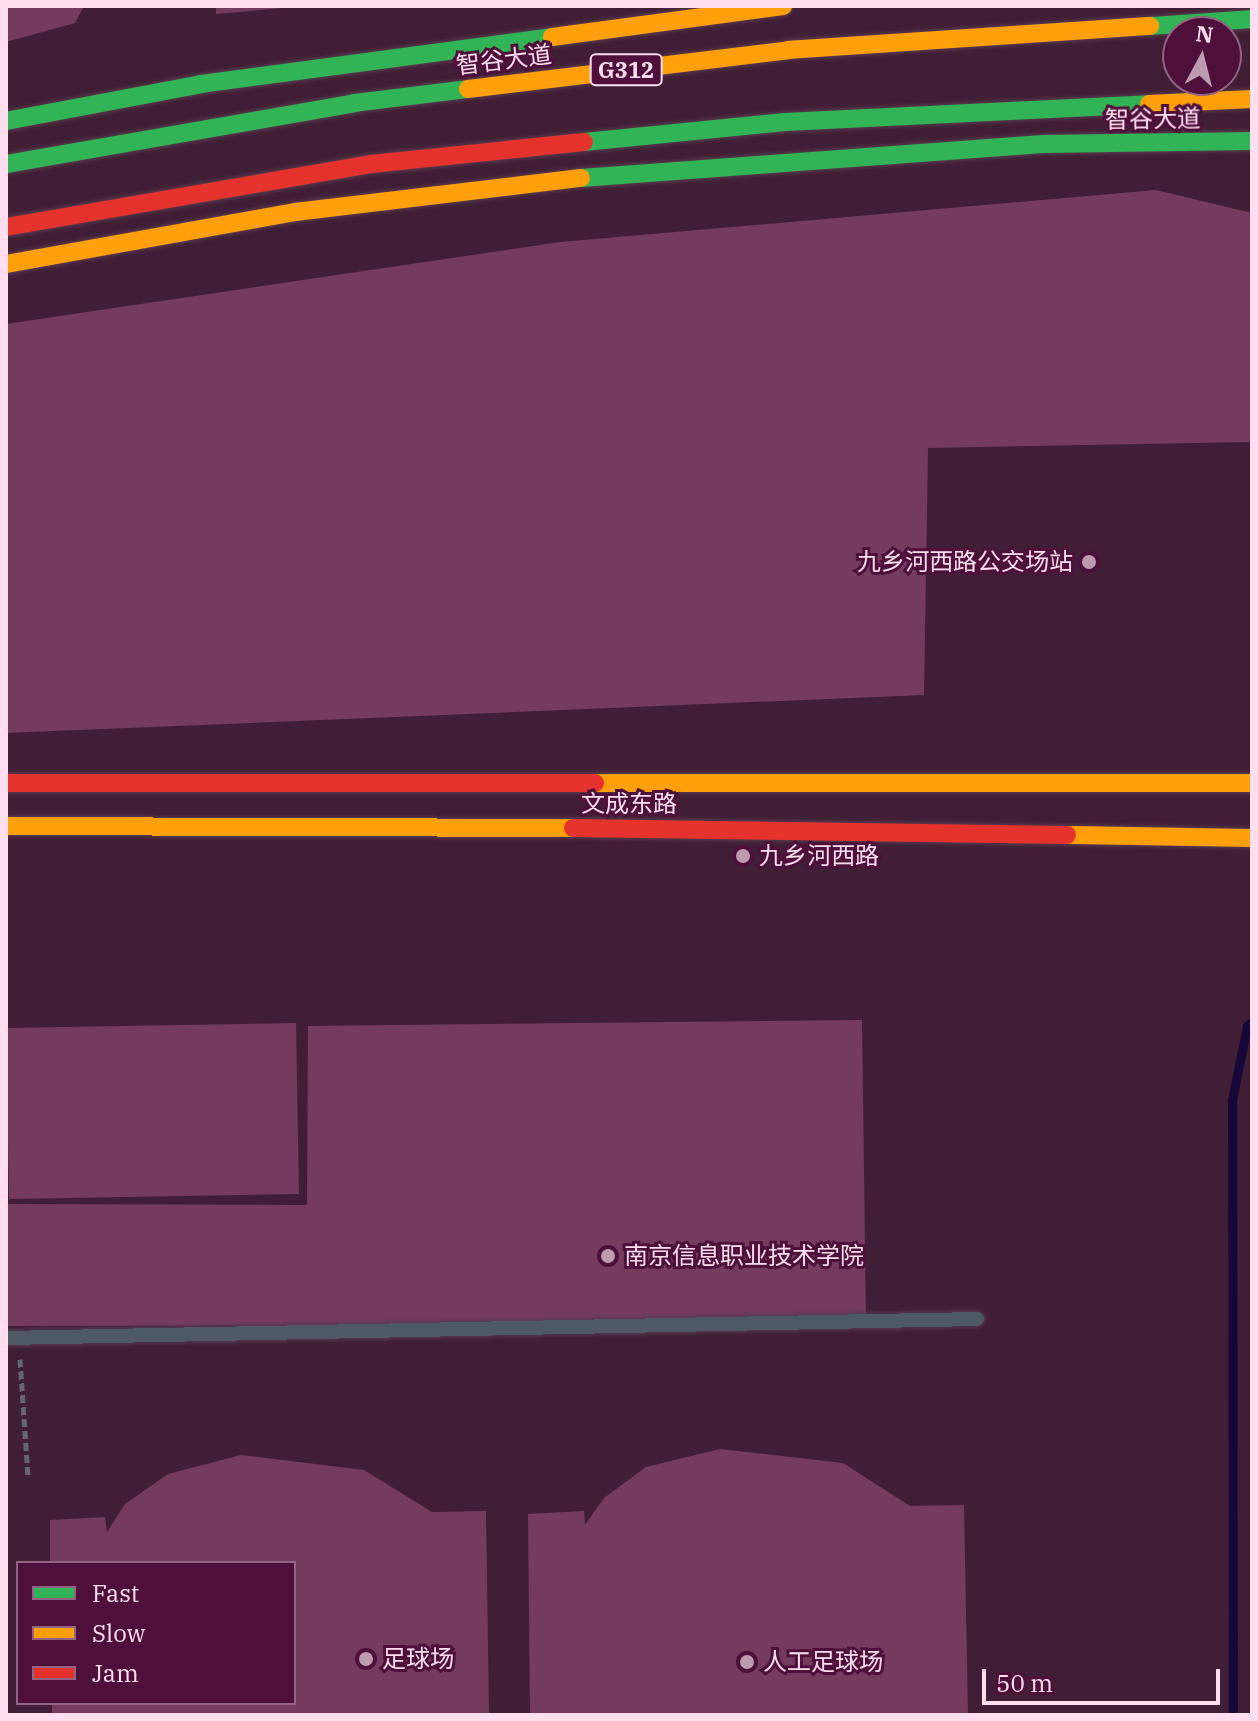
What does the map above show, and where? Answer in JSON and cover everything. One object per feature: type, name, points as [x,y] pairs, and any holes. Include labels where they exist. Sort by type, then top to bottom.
[{"type":"main road","name":"智谷大道","points":[[6,121],[201,84],[783,6]]},
{"type":"main road","name":"智谷大道","points":[[6,164],[354,103],[788,50],[1252,19]]},
{"type":"main road","name":"智谷大道","points":[[6,227],[371,164],[785,122],[1252,99]]},
{"type":"main road","name":"智谷大道","points":[[6,264],[295,212],[604,175],[1043,144],[1252,141]]},
{"type":"main road","name":"文成东路","points":[[6,783],[1252,783]]},
{"type":"main road","name":"文成东路","points":[[6,826],[728,829],[1252,838]]},
{"type":"lane","points":[[12,1338],[977,1319]]},
{"type":"path","points":[[12,1338],[28,1475]]},
{"type":"shaded area","points":[[6,6],[84,6],[75,23],[6,42]]},
{"type":"shaded area","points":[[216,6],[306,6],[216,14]]},
{"type":"shaded area","points":[[1156,190],[1252,213],[1252,442],[928,448],[924,695],[6,733],[6,324],[560,242]]},
{"type":"shaded area","points":[[862,1020],[866,1324],[6,1326],[6,1204],[307,1205],[308,1026]]},
{"type":"shaded area","points":[[296,1023],[299,1194],[9,1199],[6,1028]]},
{"type":"shaded area","points":[[720,1449],[843,1463],[910,1506],[964,1505],[968,1715],[530,1715],[528,1514],[584,1511],[585,1525],[604,1498],[646,1467]]},
{"type":"shaded area","points":[[241,1455],[364,1470],[432,1512],[486,1511],[489,1715],[52,1715],[52,1705],[296,1705],[296,1561],[50,1561],[50,1520],[105,1517],[107,1532],[125,1504],[168,1474]]},
{"type":"waterway","points":[[1233,1715],[1232,1100],[1247,1026],[1252,1022]]},
{"type":"traffic: fast","points":[[1150,26],[1252,19]]},
{"type":"traffic: fast","points":[[6,121],[201,84],[552,37]]},
{"type":"traffic: fast","points":[[6,164],[354,103],[468,89]]},
{"type":"traffic: fast","points":[[584,142],[785,122],[1149,104]]},
{"type":"traffic: fast","points":[[581,178],[1043,144],[1252,141]]},
{"type":"traffic: slow","points":[[552,37],[783,6]]},
{"type":"traffic: slow","points":[[468,89],[788,50],[1150,26]]},
{"type":"traffic: slow","points":[[1149,104],[1252,99]]},
{"type":"traffic: slow","points":[[6,264],[295,212],[581,178]]},
{"type":"traffic: slow","points":[[595,783],[1252,783]]},
{"type":"traffic: slow","points":[[6,826],[573,828]]},
{"type":"traffic: slow","points":[[1067,835],[1252,838]]},
{"type":"traffic: jam","points":[[6,227],[371,164],[584,142]]},
{"type":"traffic: jam","points":[[6,783],[595,783]]},
{"type":"traffic: jam","points":[[573,828],[1067,835]]},
{"type":"place","name":"九乡河西路公交场站","points":[[1089,562]]},
{"type":"place","name":"九乡河西路","points":[[743,856]]},
{"type":"place","name":"南京信息职业技术学院","points":[[608,1256]]},
{"type":"place","name":"足球场","points":[[366,1659]]},
{"type":"place","name":"人工足球场","points":[[747,1662]]}]
